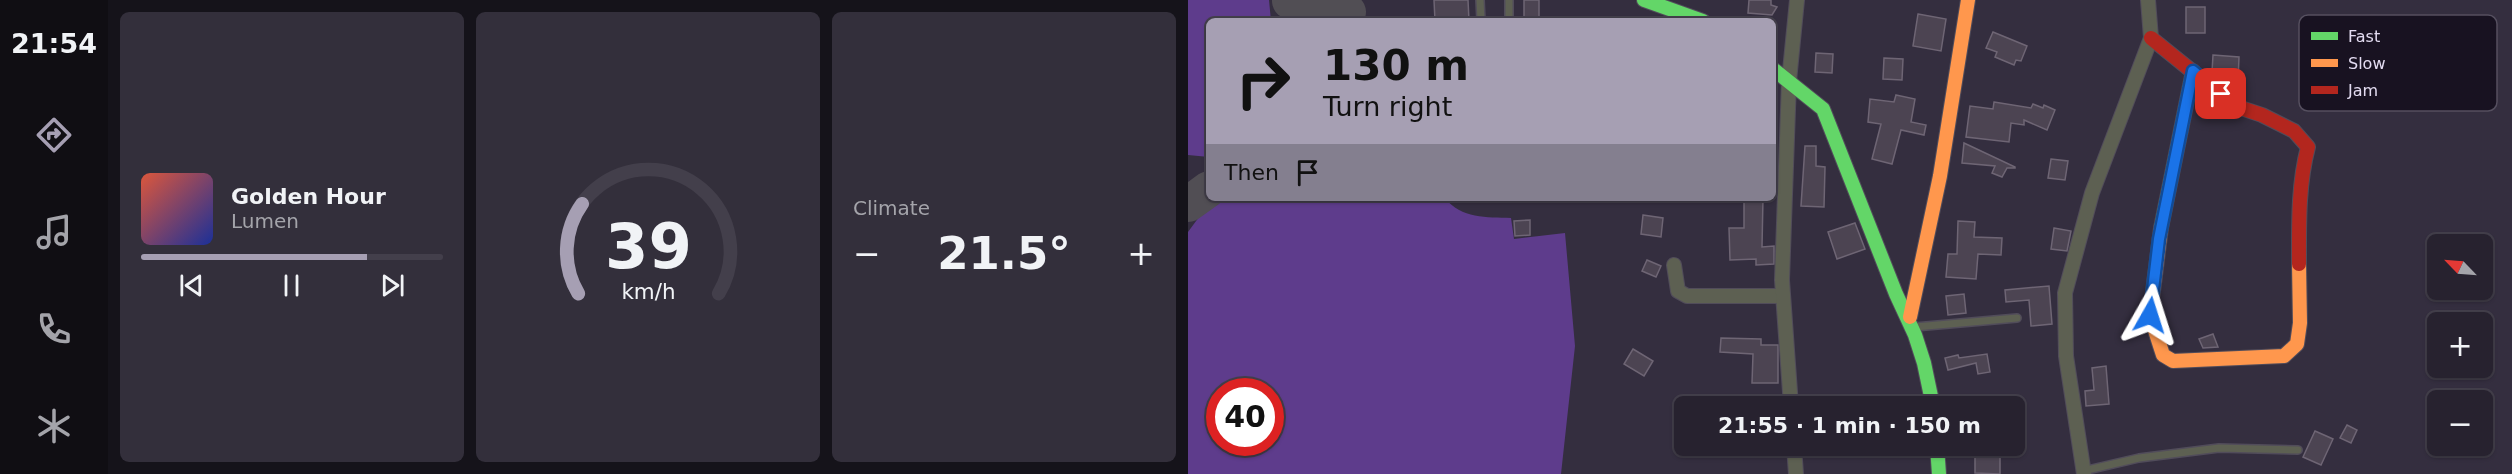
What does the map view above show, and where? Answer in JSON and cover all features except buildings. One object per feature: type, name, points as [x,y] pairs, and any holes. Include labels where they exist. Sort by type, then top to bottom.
[{"type":"street","points":[[1644,0],[1695,18]]},
{"type":"street","points":[[1790,396],[1783,296],[1790,81],[1797,0]]},
{"type":"street","points":[[1911,322],[1940,176],[1968,0]]},
{"type":"street","points":[[2084,472],[2066,356],[2066,293],[2092,193],[2151,38],[2148,0]]},
{"type":"street","points":[[2151,38],[2193,71],[2235,106],[2262,115],[2294,131],[2308,147],[2304,162],[2299,209],[2300,323],[2297,344],[2284,356],[2173,361],[2163,355],[2153,325],[2150,315],[2159,239],[2193,71]]},
{"type":"street","points":[[1776,71],[1824,110],[1896,294],[1911,322],[1927,369],[1931,396]]},
{"type":"street","points":[[1674,265],[1678,291],[1687,296],[1783,296]]},
{"type":"street","points":[[1795,456],[1796,474]]},
{"type":"street","points":[[1937,456],[1939,474]]},
{"type":"lane","points":[[1480,0],[1481,18]]},
{"type":"lane","points":[[1509,0],[1509,18]]},
{"type":"lane","points":[[1911,322],[2017,318]]},
{"type":"lane","points":[[2084,472],[2139,458],[2219,448],[2298,450]]},
{"type":"shaded area","points":[[1188,0],[1269,0],[1271,18],[1206,18],[1206,157],[1188,155]]},
{"type":"shaded area","points":[[1221,201],[1448,201],[1459,210],[1475,216],[1511,218],[1514,239],[1565,233],[1575,346],[1561,474],[1188,474],[1188,232],[1199,217]]},
{"type":"taxiway","points":[[1290,1],[1311,10],[1329,5],[1348,12]]},
{"type":"taxiway","points":[[1188,204],[1206,191]]},
{"type":"traffic: fast","points":[[1644,0],[1695,18]]},
{"type":"traffic: fast","points":[[1776,71],[1823,109],[1896,294],[1915,335],[1931,396]]},
{"type":"traffic: fast","points":[[2161,228],[2193,71]]},
{"type":"traffic: fast","points":[[1938,456],[1939,474]]},
{"type":"traffic: slow","points":[[1910,317],[1940,176],[1968,0]]},
{"type":"traffic: slow","points":[[2161,228],[2150,315],[2163,355],[2173,361],[2284,356],[2297,344],[2300,323],[2299,264]]},
{"type":"traffic: jam","points":[[2151,38],[2235,106],[2262,115],[2294,131],[2308,147],[2301,190],[2299,264]]},
{"type":"route","points":[[2150,315],[2159,239],[2193,71],[2221,94]]}]
